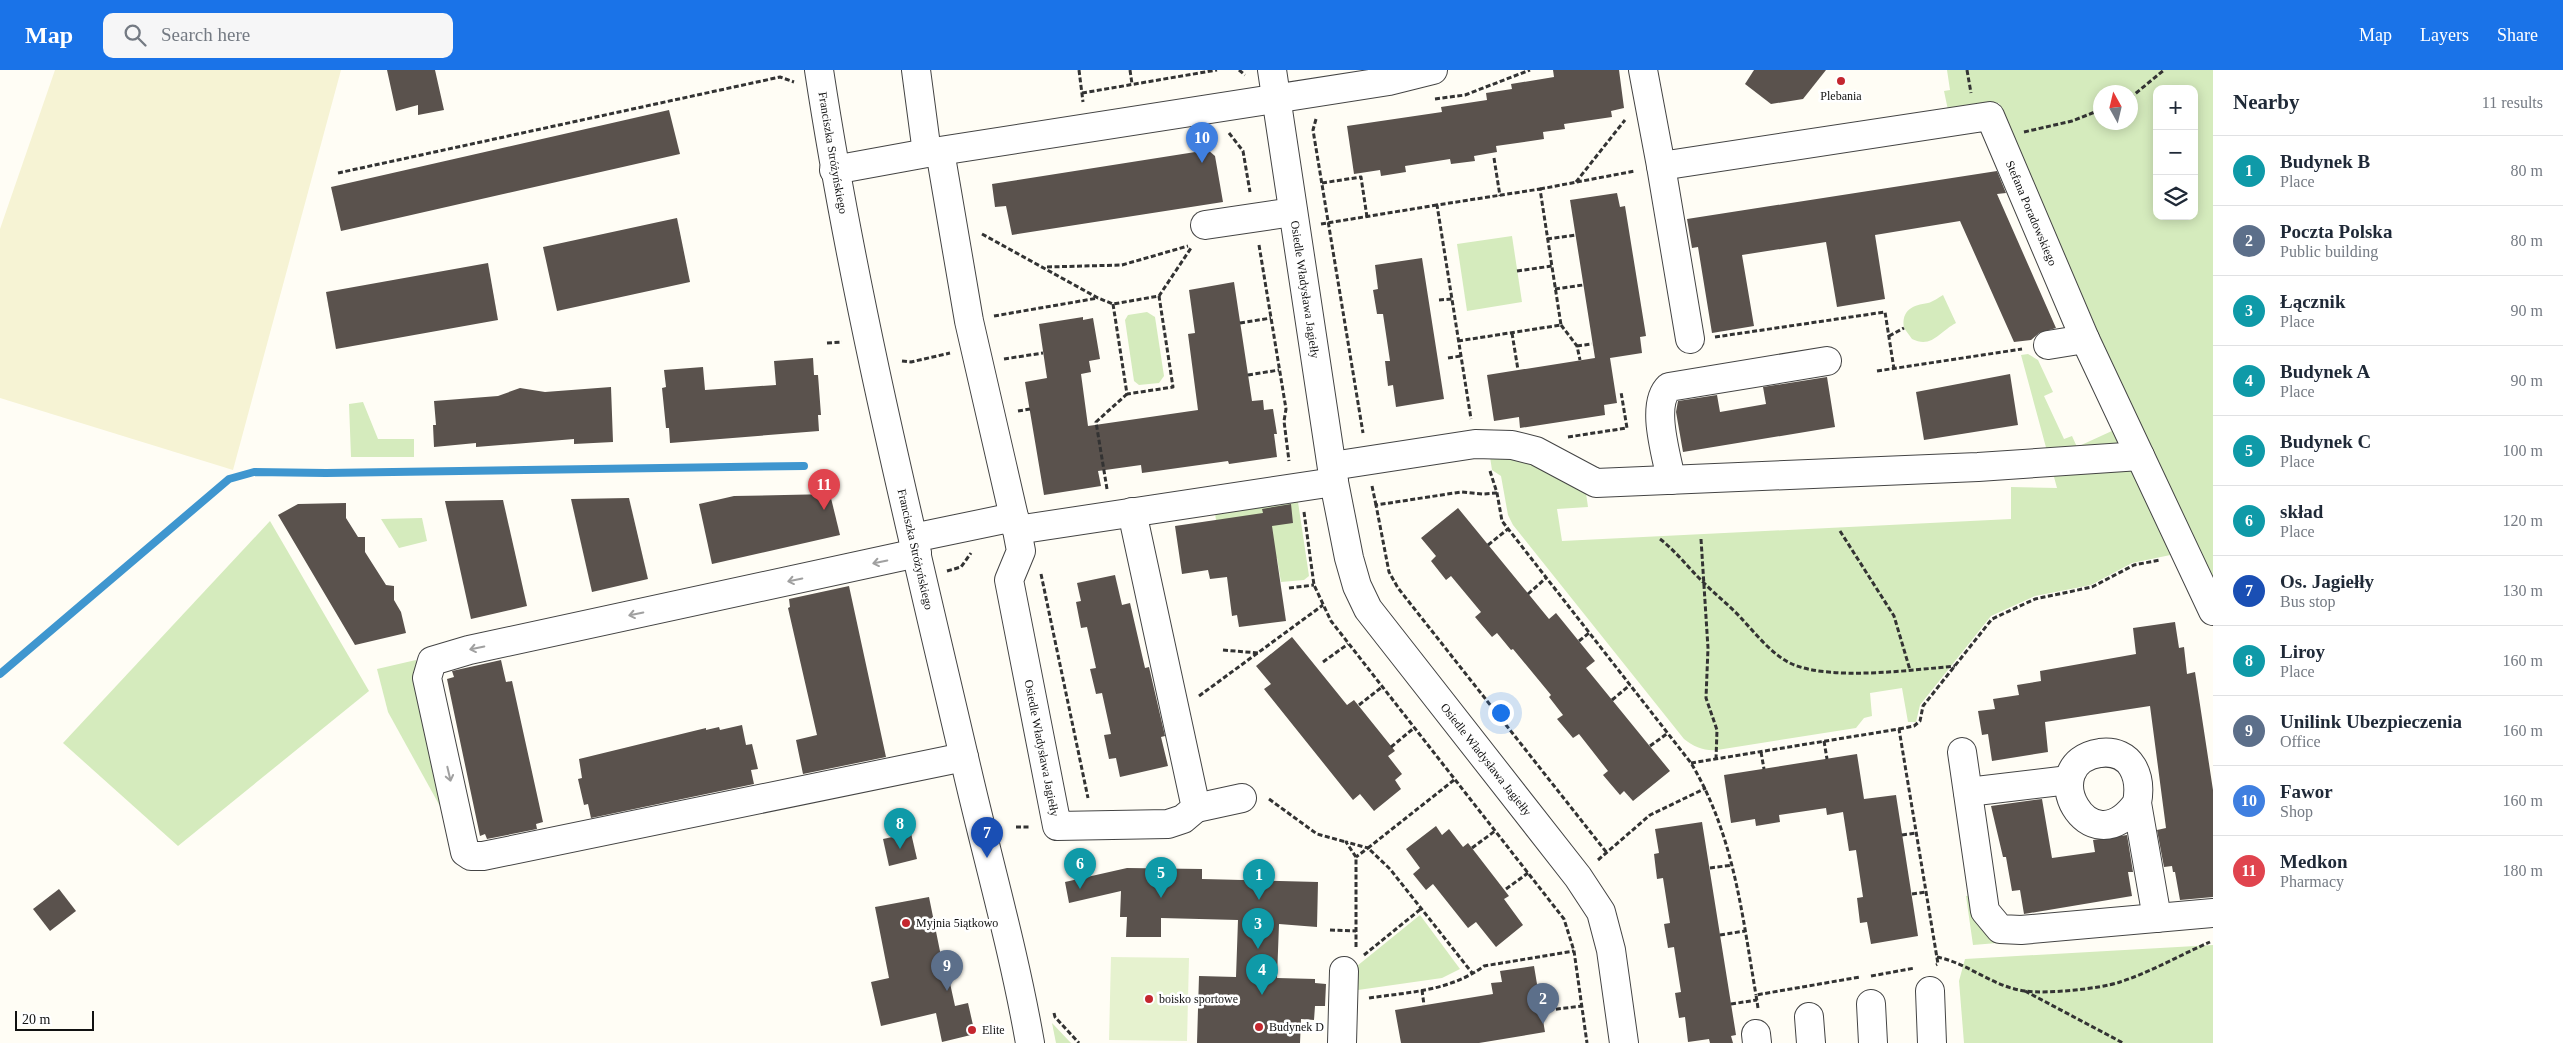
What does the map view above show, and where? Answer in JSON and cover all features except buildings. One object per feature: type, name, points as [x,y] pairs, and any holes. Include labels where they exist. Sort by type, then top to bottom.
[{"type":"street","name":"Osiedle Władysława Jagiełły","points":[[916,70],[1021,551],[1009,580],[1057,826],[1168,824],[1183,819],[1196,808],[1242,798]]},
{"type":"street","name":"Osiedle Władysława Jagiełły","points":[[1272,70],[1333,474],[1357,586],[1368,609],[1578,876],[1600,912],[1611,950],[1624,1043]]},
{"type":"street","points":[[834,170],[884,160],[1389,81],[1434,70]]},
{"type":"street","points":[[1643,70],[1690,340]]},
{"type":"street","name":"Franciszka Stróżyńskiego","points":[[807,76],[834,170],[915,546],[1031,1037]]},
{"type":"street","name":"Stefana Poradowskiego","points":[[1661,166],[1990,116],[2085,339],[2213,611]]},
{"type":"street","points":[[1205,225],[1294,220]]},
{"type":"street","points":[[2048,345],[2085,339]]},
{"type":"street","points":[[1672,480],[1659,408],[1663,393],[1670,387],[1827,361]]},
{"type":"street","points":[[964,757],[483,856],[471,856],[465,852],[427,678],[432,661],[469,650],[1015,524],[1132,512],[1298,487],[1333,474],[1482,454],[1512,445],[1536,451],[1596,482],[1978,467],[2140,456]]},
{"type":"street","points":[[1132,512],[1196,808]]},
{"type":"street","points":[[1962,752],[1985,911],[2000,929],[2021,930],[2213,913]]},
{"type":"street","points":[[2137,803],[2128,816],[2115,823],[2100,824],[2085,819],[2074,809],[2069,795],[2069,780],[2077,765],[2091,755],[2108,752],[2124,758],[2136,771],[2140,787],[2137,803],[2157,918]]},
{"type":"street","points":[[1968,792],[2069,780]]},
{"type":"street","points":[[1342,1043],[1343,1002],[1350,966]]},
{"type":"street","points":[[1926,975],[1932,1043]]},
{"type":"street","points":[[1871,1004],[1873,1043]]},
{"type":"path","points":[[1079,70],[1082,92],[1217,70]]},
{"type":"path","points":[[1130,70],[1132,84]]},
{"type":"path","points":[[1238,70],[1244,75]]},
{"type":"path","points":[[2138,91],[2164,70]]},
{"type":"path","points":[[338,173],[780,77],[807,76]]},
{"type":"path","points":[[1999,137],[2072,121],[2093,113]]},
{"type":"path","points":[[1317,116],[1313,130],[1364,436]]},
{"type":"path","points":[[1576,182],[1627,117]]},
{"type":"path","points":[[1494,158],[1500,196]]},
{"type":"path","points":[[1294,220],[1329,222],[1367,217],[1500,196],[1661,166]]},
{"type":"path","points":[[1322,184],[1361,177],[1367,217]]},
{"type":"path","points":[[1540,189],[1561,325],[1577,346],[1580,360]]},
{"type":"path","points":[[1437,206],[1460,356],[1482,454],[1497,493],[1502,521],[1691,763],[1706,788],[1723,827],[1733,865],[1760,1020],[1757,1039]]},
{"type":"path","points":[[979,232],[1046,267],[1098,298],[1113,304],[1159,296]]},
{"type":"path","points":[[1547,239],[1576,235]]},
{"type":"path","points":[[1046,267],[1122,265],[1194,245],[1159,296],[1173,387],[1128,394],[1096,422],[1108,495]]},
{"type":"path","points":[[1517,271],[1552,266]]},
{"type":"path","points":[[1555,289],[1584,286]]},
{"type":"path","points":[[990,317],[1098,298]]},
{"type":"path","points":[[1439,300],[1452,299]]},
{"type":"path","points":[[1113,304],[1128,394]]},
{"type":"path","points":[[1690,340],[1885,312],[1894,369]]},
{"type":"path","points":[[1240,323],[1271,318]]},
{"type":"path","points":[[1458,341],[1561,325]]},
{"type":"path","points":[[1889,336],[1904,328]]},
{"type":"path","points":[[1512,332],[1518,370]]},
{"type":"path","points":[[827,343],[843,342]]},
{"type":"path","points":[[1577,346],[1592,344]]},
{"type":"path","points":[[1877,371],[2048,345]]},
{"type":"path","points":[[902,361],[911,362],[975,347]]},
{"type":"path","points":[[999,360],[1043,353]]},
{"type":"path","points":[[1448,358],[1460,356]]},
{"type":"path","points":[[1248,375],[1279,370],[1286,409],[1284,420],[1290,467],[1302,498],[1314,585],[1331,621],[1564,919],[1574,951],[1587,1043]]},
{"type":"path","points":[[1560,438],[1627,428],[1621,392]]},
{"type":"path","points":[[1497,493],[1461,492],[1376,505],[1389,572],[1398,588],[1607,852]]},
{"type":"path","points":[[1488,545],[1508,529]]},
{"type":"path","points":[[1840,532],[1894,616],[1910,670]]},
{"type":"path","points":[[1660,539],[1673,549],[1704,584],[1731,607],[1770,648],[1792,664],[1818,671],[1876,673],[1955,666]]},
{"type":"path","points":[[1702,539],[1708,648],[1706,698],[1717,730],[1716,759]]},
{"type":"path","points":[[1691,763],[1914,726],[1920,721],[1923,706],[1992,619],[2012,608],[2036,599],[2092,587],[2134,565],[2181,556],[2187,559]]},
{"type":"path","points":[[1040,570],[1093,826]]},
{"type":"path","points":[[1528,594],[1546,578]]},
{"type":"path","points":[[1289,588],[1314,585]]},
{"type":"path","points":[[1176,713],[1323,605]]},
{"type":"path","points":[[1579,641],[1589,633]]},
{"type":"path","points":[[1323,662],[1348,644]]},
{"type":"path","points":[[1223,650],[1258,653]]},
{"type":"path","points":[[1612,700],[1630,685]]},
{"type":"path","points":[[1359,705],[1382,687]]},
{"type":"path","points":[[1392,747],[1414,728]]},
{"type":"path","points":[[1756,995],[1926,975],[1938,964],[1899,729]]},
{"type":"path","points":[[1650,746],[1668,733]]},
{"type":"path","points":[[1824,741],[1827,759]]},
{"type":"path","points":[[1761,752],[1764,769]]},
{"type":"path","points":[[1356,857],[1454,780]]},
{"type":"path","points":[[1549,899],[1650,815],[1706,788]]},
{"type":"path","points":[[1242,798],[1264,795],[1317,834],[1368,848],[1390,869],[1473,974]]},
{"type":"path","points":[[1472,848],[1495,831]]},
{"type":"path","points":[[1902,836],[1916,834]]},
{"type":"path","points":[[1346,842],[1356,857],[1356,931],[1350,966]]},
{"type":"path","points":[[1710,868],[1733,865]]},
{"type":"path","points":[[1506,890],[1528,873]]},
{"type":"path","points":[[1912,894],[1926,892]]},
{"type":"path","points":[[1350,966],[1422,908]]},
{"type":"path","points":[[1330,930],[1356,931]]},
{"type":"path","points":[[1720,935],[1745,931]]},
{"type":"path","points":[[2025,991],[2069,990],[2119,982],[2213,940]]},
{"type":"path","points":[[1343,1002],[1444,987],[1473,974],[1484,966],[1574,951]]},
{"type":"path","points":[[1937,957],[1953,960],[1984,978],[2025,991],[2123,1043]]},
{"type":"path","points":[[1422,990],[1424,1005]]},
{"type":"path","points":[[1731,1004],[1757,1000]]},
{"type":"path","points":[[1541,1011],[1582,1006]]},
{"type":"path","points":[[1053,1008],[1055,1017],[1079,1043]]},
{"type":"shaded area","points":[[55,70],[341,70],[233,470],[0,398],[0,229]]},
{"type":"green space","points":[[1947,70],[2213,70],[2213,584],[2163,482],[1999,103],[1948,110],[1944,91],[1950,90]]},
{"type":"green space","points":[[1512,236],[1522,302],[1467,311],[1457,244]]},
{"type":"green space","points":[[1943,295],[1956,323],[1935,338],[1925,342],[1912,339],[1904,328],[1906,313],[1913,307],[1930,302]]},
{"type":"green space","points":[[1147,312],[1155,317],[1164,376],[1159,383],[1139,385],[1134,381],[1125,320],[1128,315]]},
{"type":"green space","points":[[2028,354],[2038,360],[2053,392],[2044,396],[2064,439],[2072,436],[2077,447],[2114,430],[2180,553],[2132,563],[2091,585],[2035,596],[1991,616],[1920,705],[1916,722],[1908,722],[1902,688],[1870,693],[1872,716],[1864,718],[1856,728],[1717,750],[1703,749],[1692,744],[1684,739],[1513,525],[1508,515],[1501,476],[1492,470],[1490,457],[1546,444],[1553,476],[1583,472],[1588,507],[1557,509],[1562,541],[2011,519],[2011,487],[2057,488],[2021,355]]},
{"type":"green space","points":[[363,402],[378,439],[414,439],[414,457],[351,457],[349,404]]},
{"type":"green space","points":[[1298,502],[1309,576],[1304,580],[1281,582],[1277,558],[1265,559],[1216,520],[1215,513]]},
{"type":"green space","points":[[422,518],[427,541],[399,548],[381,519]]},
{"type":"green space","points":[[270,521],[369,691],[178,846],[63,743]]},
{"type":"green space","points":[[416,660],[452,828],[388,712],[377,669]]},
{"type":"green space","points":[[1974,895],[1997,934],[1997,943],[1973,945],[1966,896]]},
{"type":"green space","points":[[1420,915],[1460,969],[1442,978],[1358,990],[1357,966]]},
{"type":"green space","points":[[2213,945],[2213,1043],[1964,1043],[1959,981],[1965,959]]},
{"type":"green space","name":"boisko sportowe","points":[[1111,957],[1189,958],[1187,1041],[1109,1040]]},
{"type":"green space","points":[[1052,1023],[1071,1043],[1056,1043]]},
{"type":"waterway","points":[[0,674],[229,479],[254,472],[326,473],[804,466]]},
{"type":"place","name":"Plebania","points":[[1841,81]]},
{"type":"place","name":"Fawor","points":[[1202,163]]},
{"type":"place","name":"Medkon","points":[[824,510]]},
{"type":"place","name":"Liroy","points":[[900,849]]},
{"type":"place","name":"Os. Jagiełły","points":[[987,858]]},
{"type":"place","name":"skład","points":[[1080,889]]},
{"type":"place","name":"Budynek C","points":[[1161,898]]},
{"type":"place","name":"Budynek B","points":[[1259,900]]},
{"type":"place","name":"Myjnia 5iątkowo","points":[[906,923]]},
{"type":"place","name":"Łącznik","points":[[1258,949]]},
{"type":"place","name":"Unilink Ubezpieczenia","points":[[947,991]]},
{"type":"place","name":"Budynek A","points":[[1262,995]]},
{"type":"place","name":"boisko sportowe","points":[[1149,999]]},
{"type":"place","name":"Poczta Polska","points":[[1543,1024]]},
{"type":"place","name":"Budynek D","points":[[1259,1027]]},
{"type":"place","name":"Elite","points":[[972,1030]]}]
